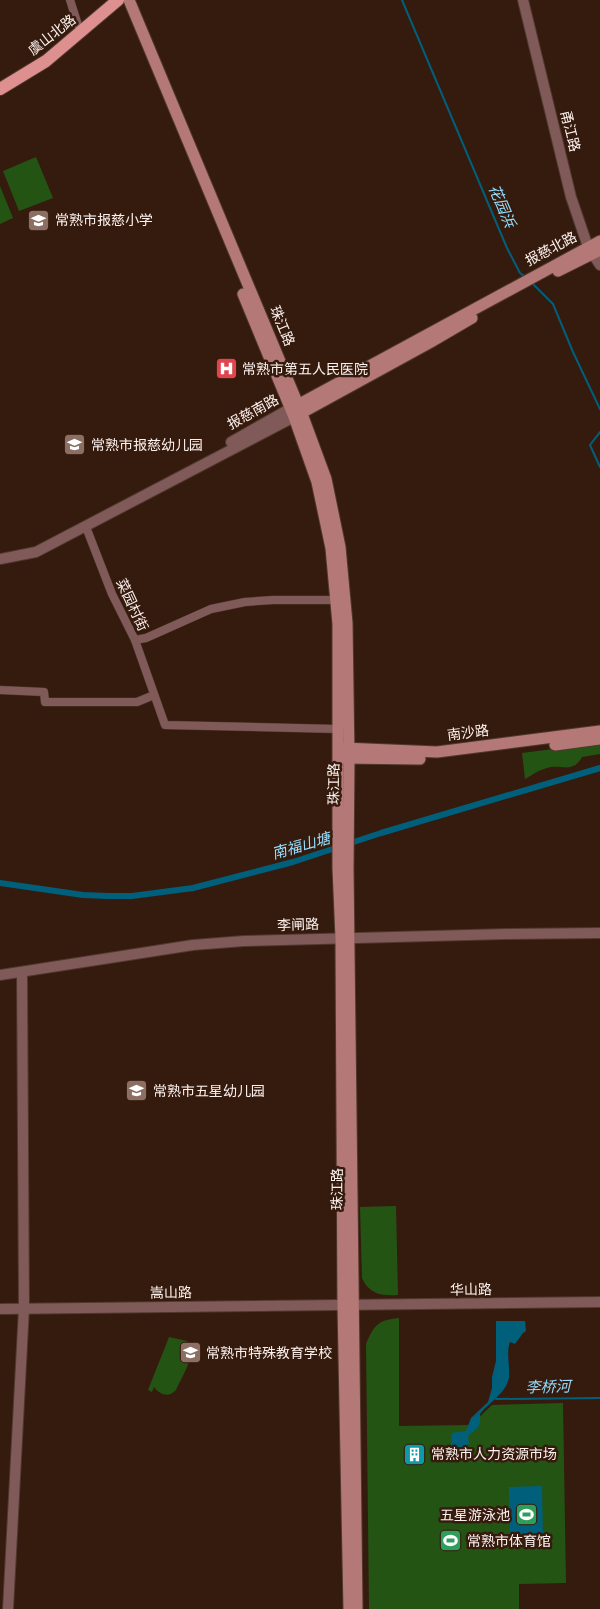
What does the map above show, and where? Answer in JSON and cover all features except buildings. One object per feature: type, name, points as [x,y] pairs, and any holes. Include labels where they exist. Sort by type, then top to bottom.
[{"type":"main road","name":"虞山北路","points":[[0,80],[41,55],[106,0]]},
{"type":"main road","name":"虞山北路","points":[[0,89],[46,61],[118,0]]},
{"type":"main road","name":"珠江路","points":[[122,0],[326,479],[340,547],[347,623],[343,868],[349,1609]]},
{"type":"main road","name":"珠江路","points":[[129,0],[296,411],[318,482],[331,548],[336,600],[338,624],[338,729],[344,753]]},
{"type":"main road","name":"报慈北路","points":[[517,289],[594,250],[600,241]]},
{"type":"main road","name":"报慈南路","points":[[296,411],[517,289]]},
{"type":"main road","name":"南沙路","points":[[344,753],[437,752],[600,731]]},
{"type":"main road","name":"南沙路","points":[[344,753],[432,759],[600,740]]},
{"type":"main road","name":"珠江路","points":[[348,1305],[357,1609]]},
{"type":"street","points":[[70,0],[78,25]]},
{"type":"street","name":"甬江路","points":[[523,0],[571,196],[600,265]]},
{"type":"street","name":"报慈南路","points":[[0,559],[36,552],[86,527],[296,411]]},
{"type":"street","name":"报慈南路","points":[[0,554],[40,546],[296,411]]},
{"type":"street","name":"菜园村街","points":[[86,527],[112,594],[135,640],[165,724],[338,729]]},
{"type":"street","points":[[135,640],[146,638],[211,608],[245,602],[273,600],[336,600]]},
{"type":"street","points":[[0,690],[44,692],[45,702],[136,702],[154,695]]},
{"type":"street","name":"李闸路","points":[[0,975],[193,945],[244,941],[600,933]]},
{"type":"street","points":[[8,1609],[24,1308],[22,973]]},
{"type":"street","name":"华山路","points":[[348,1305],[600,1302]]},
{"type":"street","name":"嵩山路","points":[[0,1309],[348,1305]]},
{"type":"green space","points":[[36,157],[53,198],[19,211],[3,171]]},
{"type":"green space","points":[[0,186],[13,218],[0,224]]},
{"type":"green space","points":[[600,743],[600,754],[582,757],[574,766],[544,769],[525,779],[522,753]]},
{"type":"green space","points":[[396,1206],[398,1295],[386,1295],[372,1291],[362,1278],[360,1207]]},
{"type":"green space","points":[[399,1318],[399,1426],[471,1425],[492,1405],[563,1403],[566,1583],[519,1584],[519,1609],[369,1609],[366,1344],[374,1328],[381,1322]]},
{"type":"green space","points":[[169,1337],[187,1341],[190,1353],[187,1366],[176,1390],[168,1395],[162,1394],[154,1387],[152,1392],[148,1390]]},
{"type":"water","points":[[496,1321],[525,1321],[526,1331],[515,1344],[510,1342],[508,1350],[508,1383],[480,1414],[478,1427],[468,1436],[469,1443],[466,1446],[471,1454],[470,1460],[449,1460],[452,1433],[466,1431],[471,1418],[488,1402],[496,1361]]},
{"type":"water","name":"五星游泳池","points":[[542,1486],[543,1543],[510,1543],[509,1487]]},
{"type":"waterway","name":"花园浜","points":[[402,0],[507,248],[520,273],[524,276]]},
{"type":"waterway","name":"花园浜","points":[[532,283],[553,304],[600,409]]},
{"type":"waterway","name":"花园浜","points":[[600,432],[590,445],[600,467]]},
{"type":"waterway","name":"南福山塘","points":[[0,883],[83,895],[108,896],[132,896],[193,888],[293,862],[381,833],[600,768]]},
{"type":"waterway","name":"李桥河","points":[[496,1399],[600,1398]]},
{"type":"place","name":"常熟市报慈小学","points":[[39,220]]},
{"type":"place","name":"常熟市第五人民医院","points":[[226,369]]},
{"type":"place","name":"常熟市报慈幼儿园","points":[[75,445]]},
{"type":"place","name":"常熟市五星幼儿园","points":[[137,1091]]},
{"type":"place","name":"常熟市特殊教育学校","points":[[190,1353]]},
{"type":"place","name":"常熟市人力资源市场","points":[[415,1454]]},
{"type":"place","name":"五星游泳池","points":[[526,1515]]},
{"type":"place","name":"常熟市体育馆","points":[[451,1541]]}]
